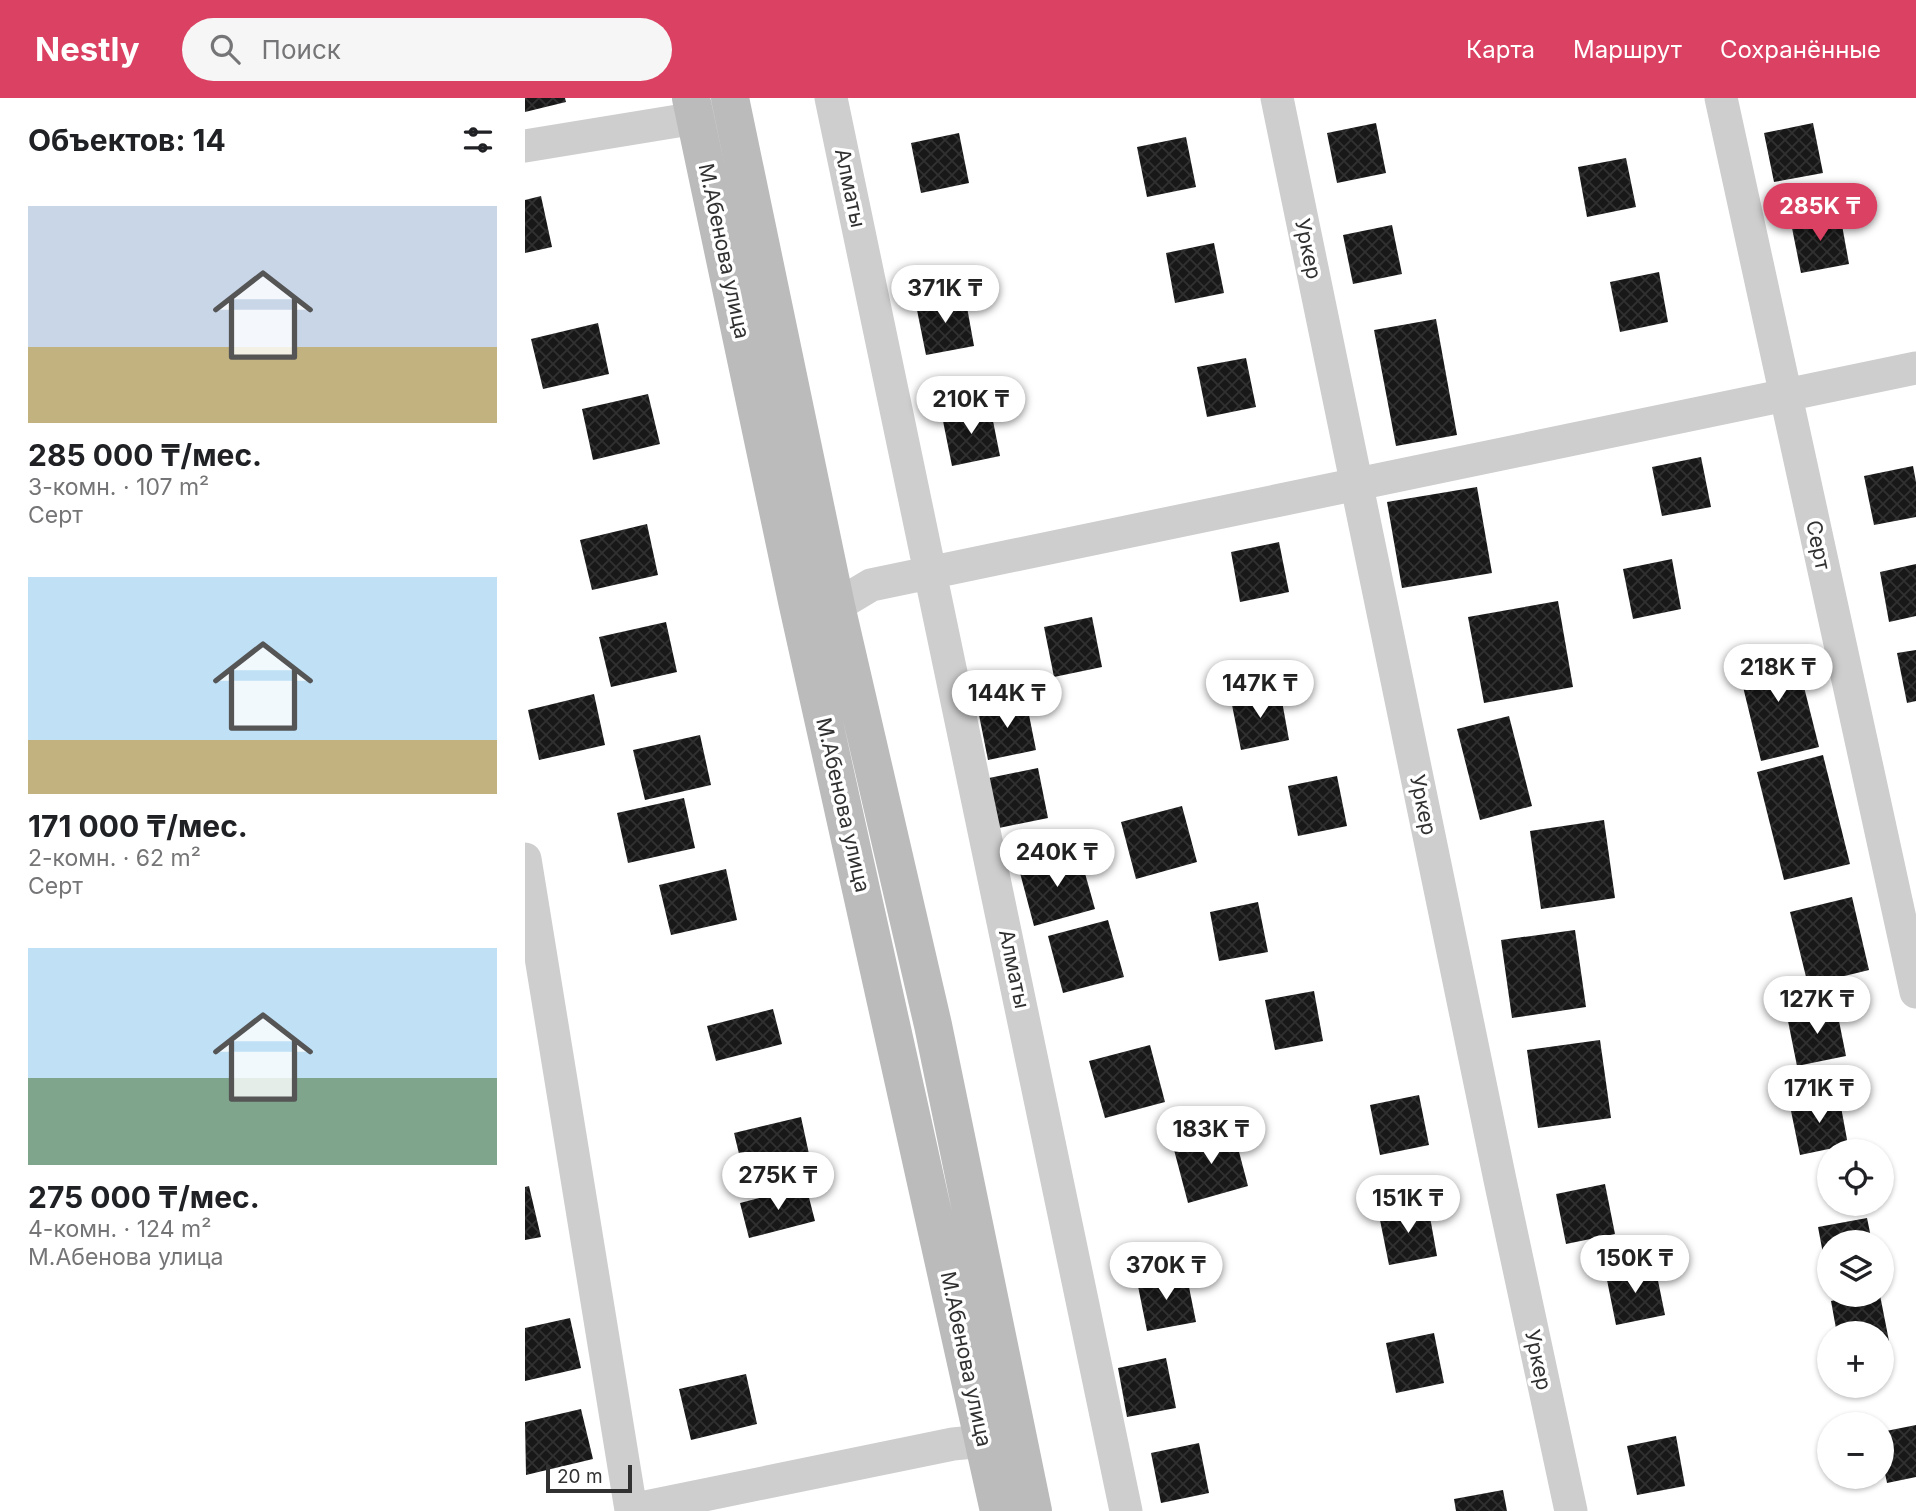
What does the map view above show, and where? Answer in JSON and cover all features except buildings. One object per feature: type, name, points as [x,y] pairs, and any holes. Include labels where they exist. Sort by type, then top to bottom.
[{"type":"main road","name":"М.Абенова улица","points":[[730,98],[836,606],[933,1025],[1033,1511]]},
{"type":"main road","name":"М.Абенова улица","points":[[694,108],[795,587],[999,1511]]},
{"type":"street","name":"Алматы","points":[[831,98],[1126,1511]]},
{"type":"street","name":"Уркер","points":[[1277,98],[1571,1511]]},
{"type":"street","name":"Серт","points":[[1721,98],[1916,992]]},
{"type":"street","points":[[525,146],[694,108]]},
{"type":"street","points":[[836,606],[871,585],[1916,369]]},
{"type":"street","points":[[525,859],[629,1511],[940,1447],[984,1441]]}]
